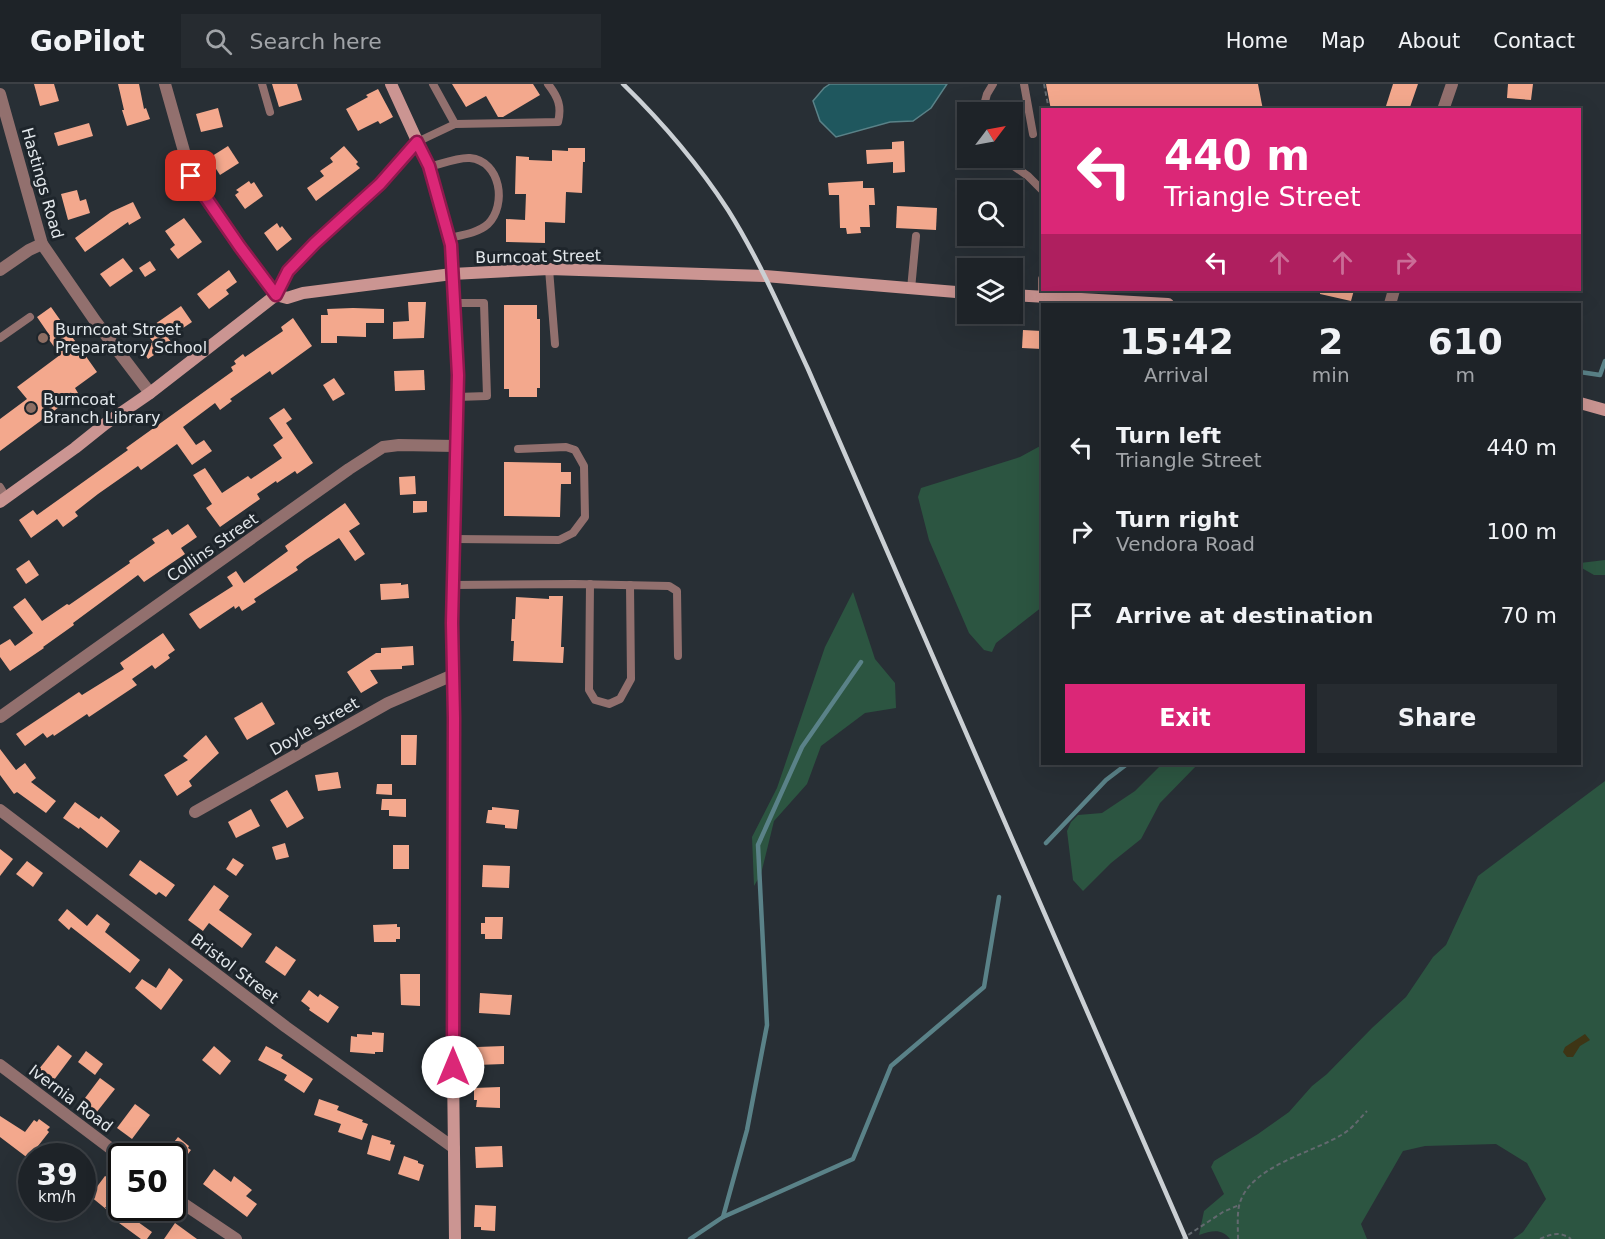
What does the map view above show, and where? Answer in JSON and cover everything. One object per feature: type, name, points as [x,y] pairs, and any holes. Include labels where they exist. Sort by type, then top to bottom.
[{"type":"main road","points":[[391,84],[429,166],[449,238],[454,303],[457,397],[453,585],[455,1239]]},
{"type":"main road","name":"Burncoat Street","points":[[276,295],[288,298],[303,293],[452,274],[549,269],[765,276],[957,292]]},
{"type":"main road","points":[[2,495],[150,393],[276,295]]},
{"type":"main road","points":[[1023,296],[1150,303]]},
{"type":"main road","points":[[1581,403],[1605,410]]},
{"type":"street","points":[[165,84],[191,176],[276,295],[288,271],[380,184],[417,142]]},
{"type":"street","points":[[1444,108],[1452,84]]},
{"type":"street","name":"Hastings Road","points":[[0,94],[42,244],[96,322],[150,393]]},
{"type":"street","points":[[0,270],[42,244]]},
{"type":"street","name":"Collins Street","points":[[0,717],[383,447],[456,446]]},
{"type":"street","name":"Doyle Street","points":[[195,812],[388,703],[453,675]]},
{"type":"street","name":"Bristol Street","points":[[0,810],[286,1027],[454,1148]]},
{"type":"street","name":"Ivernia Road","points":[[0,1065],[108,1146]]},
{"type":"street","points":[[186,1205],[236,1239]]},
{"type":"lane","points":[[262,84],[270,112]]},
{"type":"lane","points":[[433,84],[455,124]]},
{"type":"lane","points":[[417,142],[455,124],[558,122],[561,111],[557,96],[548,84]]},
{"type":"lane","points":[[985,102],[993,84]]},
{"type":"lane","points":[[1024,84],[1033,134]]},
{"type":"lane","points":[[429,166],[469,158],[488,167],[497,183],[499,202],[497,211],[487,225],[479,230],[449,238]]},
{"type":"lane","points":[[1016,168],[1041,189]]},
{"type":"lane","points":[[911,289],[916,236]]},
{"type":"lane","points":[[549,269],[555,344]]},
{"type":"lane","points":[[1041,291],[1041,297]]},
{"type":"lane","points":[[454,303],[483,303],[487,396],[457,397]]},
{"type":"lane","points":[[0,338],[30,317]]},
{"type":"lane","points":[[454,539],[559,540],[573,533],[585,517],[584,466],[575,450],[566,447],[518,449]]},
{"type":"lane","points":[[590,584],[589,690],[595,700],[609,704],[620,699],[631,679],[630,585]]},
{"type":"lane","points":[[453,585],[669,586],[678,591],[678,656]]},
{"type":"path","points":[[1044,84],[1049,108]]},
{"type":"path","points":[[1238,1239],[1239,1205],[1243,1194],[1274,1166],[1342,1135],[1367,1111]]},
{"type":"path","points":[[1182,1239],[1223,1212],[1239,1205]]},
{"type":"path","points":[[1539,1239],[1556,1233],[1564,1234],[1571,1239]]},
{"type":"green space","points":[[1041,446],[1041,608],[996,643],[992,652],[984,650],[969,633],[929,540],[918,497],[921,488],[1020,457]]},
{"type":"green space","points":[[1605,560],[1605,575],[1594,575],[1581,568],[1581,563]]},
{"type":"green space","points":[[853,592],[875,659],[895,683],[896,708],[865,713],[821,746],[807,784],[774,821],[761,874],[754,886],[752,837],[777,788],[825,647]]},
{"type":"green space","points":[[1161,765],[1197,765],[1160,803],[1141,839],[1111,863],[1083,891],[1073,880],[1067,831],[1071,822],[1078,815],[1102,813],[1135,791]]},
{"type":"green space","points":[[1605,781],[1605,1239],[1513,1239],[1523,1232],[1546,1199],[1527,1163],[1496,1144],[1425,1146],[1403,1151],[1361,1224],[1367,1239],[1230,1239],[1216,1231],[1199,1235],[1204,1211],[1224,1194],[1211,1167],[1214,1161],[1289,1112],[1312,1086],[1406,997],[1433,957],[1446,945],[1478,876]]},
{"type":"sand","points":[[1585,1034],[1590,1040],[1580,1046],[1573,1057],[1567,1057],[1563,1052],[1565,1047]]},
{"type":"water","points":[[830,84],[947,84],[931,108],[913,121],[890,122],[836,137],[820,121],[813,101]]},
{"type":"building","points":[[34,84],[54,84],[59,101],[40,106]]},
{"type":"building","points":[[118,84],[139,84],[144,109],[146,108],[150,119],[127,126]]},
{"type":"building","points":[[272,84],[297,84],[302,100],[279,107]]},
{"type":"building","points":[[452,84],[533,84],[540,95],[503,117],[498,117],[486,96],[466,107]]},
{"type":"building","points":[[1046,84],[1258,84],[1263,108],[1051,108]]},
{"type":"building","points":[[1393,84],[1418,84],[1410,108],[1386,106]]},
{"type":"building","points":[[1508,84],[1533,84],[1531,100],[1507,98]]},
{"type":"building","points":[[378,89],[393,117],[380,124],[378,121],[358,131],[346,109]]},
{"type":"building","points":[[218,108],[223,127],[201,132],[196,114]]},
{"type":"building","points":[[89,123],[93,136],[58,146],[54,133]]},
{"type":"building","points":[[904,141],[905,172],[893,173],[893,162],[867,164],[866,150],[892,149],[892,142]]},
{"type":"building","points":[[228,146],[239,163],[220,175],[209,158]]},
{"type":"building","points":[[344,146],[358,162],[356,164],[360,168],[316,201],[307,188],[324,176],[320,171],[333,162],[330,158]]},
{"type":"building","points":[[568,148],[585,148],[585,162],[583,162],[582,193],[566,192],[565,223],[545,222],[545,243],[506,242],[506,219],[525,220],[526,194],[515,194],[516,156],[529,157],[529,160],[552,161],[552,150],[568,151]]},
{"type":"building","points":[[249,181],[251,184],[254,182],[263,196],[245,209],[235,195],[239,192],[236,190]]},
{"type":"building","points":[[863,181],[863,188],[874,188],[875,205],[869,205],[870,227],[860,227],[861,233],[847,234],[846,228],[840,228],[839,195],[829,195],[828,183]]},
{"type":"building","points":[[77,190],[80,201],[86,199],[90,213],[68,220],[61,194]]},
{"type":"building","points":[[133,202],[141,218],[129,225],[128,222],[85,252],[75,238],[111,212]]},
{"type":"building","points":[[897,206],[937,208],[936,230],[896,228]]},
{"type":"building","points":[[184,218],[202,242],[178,259],[170,249],[175,245],[165,231]]},
{"type":"building","points":[[277,223],[292,239],[277,251],[264,233]]},
{"type":"building","points":[[123,258],[133,271],[110,287],[100,274]]},
{"type":"building","points":[[150,261],[156,270],[145,277],[139,268]]},
{"type":"building","points":[[229,270],[237,282],[226,290],[229,294],[209,309],[197,294]]},
{"type":"building","points":[[1320,291],[1354,291],[1351,301],[1320,294]]},
{"type":"building","points":[[408,302],[426,302],[424,338],[393,339],[393,322],[409,321]]},
{"type":"building","points":[[504,305],[537,305],[537,319],[540,319],[540,388],[537,388],[537,397],[509,397],[509,389],[504,389]]},
{"type":"building","points":[[181,306],[192,322],[168,338],[172,343],[148,359],[142,350],[153,342],[145,331]]},
{"type":"building","points":[[51,307],[97,372],[75,388],[78,393],[0,451],[0,419],[27,399],[17,387],[60,355],[47,337],[50,336],[37,317]]},
{"type":"building","points":[[327,309],[384,309],[384,323],[366,323],[366,337],[337,336],[337,343],[321,343],[321,315],[328,315]]},
{"type":"building","points":[[293,318],[312,346],[272,375],[270,371],[230,399],[232,401],[220,410],[215,403],[183,427],[196,445],[204,440],[212,451],[192,465],[177,444],[141,470],[138,466],[98,494],[75,512],[78,516],[63,527],[57,519],[31,538],[19,520],[33,510],[37,515],[128,450],[126,448],[233,371],[231,367],[236,364],[234,361],[243,354],[245,357],[283,331],[281,327]]},
{"type":"building","points":[[1023,330],[1041,331],[1041,349],[1022,348]]},
{"type":"building","points":[[424,370],[425,390],[395,391],[394,371]]},
{"type":"building","points":[[334,378],[345,394],[333,401],[323,385]]},
{"type":"building","points":[[284,408],[292,419],[286,423],[313,463],[297,474],[295,471],[277,483],[276,481],[257,494],[260,499],[220,527],[206,508],[212,504],[193,475],[205,468],[222,493],[248,476],[251,479],[282,458],[273,445],[283,438],[269,418]]},
{"type":"building","points":[[504,462],[561,463],[561,472],[571,472],[571,484],[561,484],[560,517],[504,516]]},
{"type":"building","points":[[415,476],[416,494],[400,495],[399,477]]},
{"type":"building","points":[[413,501],[427,501],[427,512],[413,513]]},
{"type":"building","points":[[345,503],[360,524],[349,531],[365,554],[355,561],[339,538],[305,560],[296,567],[298,570],[254,599],[256,602],[242,611],[239,606],[235,609],[234,606],[200,629],[198,627],[189,614],[233,586],[227,577],[236,571],[244,583],[288,551],[285,546]]},
{"type":"building","points":[[188,524],[197,537],[181,548],[185,554],[144,582],[138,575],[73,623],[74,625],[44,648],[10,671],[0,657],[0,645],[10,639],[15,646],[33,633],[13,607],[25,598],[42,621],[130,563],[129,561],[155,543],[152,539],[168,529],[172,535]]},
{"type":"building","points":[[29,560],[39,575],[26,584],[16,569]]},
{"type":"building","points":[[401,583],[401,585],[408,584],[409,598],[381,600],[380,584]]},
{"type":"building","points":[[549,596],[563,596],[561,647],[564,647],[563,663],[513,661],[512,619],[515,619],[516,597],[549,599]]},
{"type":"building","points":[[163,633],[175,650],[168,655],[170,658],[155,669],[152,665],[132,679],[137,685],[89,717],[87,714],[54,736],[53,734],[47,738],[43,733],[25,746],[16,734],[79,692],[82,695],[124,669],[120,663]]},
{"type":"building","points":[[413,646],[414,665],[402,666],[402,669],[370,670],[378,683],[361,693],[347,672],[376,653],[381,653],[381,648]]},
{"type":"building","points":[[262,702],[275,724],[247,740],[234,718]]},
{"type":"building","points":[[206,735],[219,753],[189,781],[192,786],[177,796],[164,775],[188,760],[183,756]]},
{"type":"building","points":[[401,735],[417,735],[416,765],[401,765]]},
{"type":"building","points":[[0,749],[16,770],[25,763],[36,778],[31,782],[56,801],[46,813],[17,792],[14,794],[0,775]]},
{"type":"building","points":[[338,772],[341,788],[318,791],[315,775]]},
{"type":"building","points":[[377,784],[392,784],[392,795],[376,794]]},
{"type":"building","points":[[287,790],[304,818],[287,828],[270,800]]},
{"type":"building","points":[[382,799],[406,799],[406,817],[389,816],[389,810],[381,810]]},
{"type":"building","points":[[75,802],[99,819],[101,816],[120,831],[107,848],[80,827],[79,829],[63,818]]},
{"type":"building","points":[[492,807],[519,810],[517,829],[486,823],[488,810],[492,810]]},
{"type":"building","points":[[251,809],[260,826],[236,838],[228,822]]},
{"type":"building","points":[[285,843],[289,857],[276,860],[272,847]]},
{"type":"building","points":[[393,845],[409,845],[409,869],[393,869]]},
{"type":"building","points":[[0,849],[13,859],[0,876]]},
{"type":"building","points":[[233,858],[244,865],[236,876],[226,869]]},
{"type":"building","points":[[140,860],[175,885],[166,897],[159,892],[156,895],[129,875]]},
{"type":"building","points":[[27,861],[43,873],[33,887],[16,874]]},
{"type":"building","points":[[483,865],[510,866],[509,888],[482,887]]},
{"type":"building","points":[[214,885],[229,896],[219,910],[252,934],[242,948],[209,923],[203,931],[188,920]]},
{"type":"building","points":[[67,909],[87,926],[97,914],[110,924],[105,932],[140,960],[130,973],[71,927],[69,930],[58,920]]},
{"type":"building","points":[[485,917],[503,917],[502,939],[485,939],[485,934],[481,934],[481,923],[485,923]]},
{"type":"building","points":[[397,924],[397,927],[400,927],[400,939],[396,939],[396,942],[374,942],[373,925]]},
{"type":"building","points":[[276,946],[296,960],[285,976],[265,962]]},
{"type":"building","points":[[169,968],[183,980],[161,1010],[135,988],[142,979],[156,988]]},
{"type":"building","points":[[400,974],[420,974],[420,1006],[401,1005]]},
{"type":"building","points":[[309,990],[318,997],[320,994],[339,1007],[328,1023],[309,1010],[310,1008],[301,1001]]},
{"type":"building","points":[[480,993],[512,995],[510,1015],[479,1013]]},
{"type":"building","points":[[372,1032],[384,1033],[383,1052],[375,1052],[375,1054],[350,1052],[351,1036],[372,1035]]},
{"type":"building","points":[[58,1045],[72,1056],[54,1080],[39,1069]]},
{"type":"building","points":[[214,1046],[231,1061],[220,1075],[202,1060]]},
{"type":"building","points":[[266,1046],[283,1055],[281,1058],[313,1079],[304,1093],[284,1080],[287,1075],[258,1060]]},
{"type":"building","points":[[504,1046],[504,1064],[477,1065],[477,1047]]},
{"type":"building","points":[[86,1051],[103,1064],[95,1075],[78,1062]]},
{"type":"building","points":[[100,1078],[115,1089],[96,1113],[82,1102]]},
{"type":"building","points":[[500,1087],[500,1108],[476,1107],[474,1088]]},
{"type":"building","points":[[319,1099],[339,1106],[337,1110],[368,1124],[362,1140],[338,1132],[341,1124],[314,1115]]},
{"type":"building","points":[[135,1104],[150,1115],[132,1139],[117,1128]]},
{"type":"building","points":[[0,1116],[25,1132],[34,1120],[37,1122],[39,1119],[50,1127],[40,1143],[18,1143],[18,1151],[0,1137]]},
{"type":"building","points":[[372,1135],[391,1141],[390,1144],[395,1145],[390,1161],[367,1154]]},
{"type":"building","points":[[178,1137],[185,1143],[173,1143]]},
{"type":"building","points":[[186,1144],[191,1150],[186,1157]]},
{"type":"building","points":[[502,1146],[503,1167],[476,1168],[475,1147]]},
{"type":"building","points":[[404,1156],[424,1165],[419,1181],[398,1174]]},
{"type":"building","points":[[214,1169],[231,1182],[234,1176],[252,1190],[246,1196],[257,1204],[247,1217],[203,1184]]},
{"type":"building","points":[[105,1176],[107,1177],[108,1204],[105,1208],[108,1208],[108,1211],[96,1201],[96,1188]]},
{"type":"building","points":[[475,1205],[496,1206],[495,1231],[474,1227]]},
{"type":"building","points":[[116,1221],[139,1221],[152,1232],[147,1239],[141,1239]]},
{"type":"building","points":[[175,1223],[197,1239],[164,1239]]},
{"type":"waterway","points":[[1581,372],[1600,375],[1605,361]]},
{"type":"waterway","points":[[723,1217],[747,1130],[767,1025],[758,845],[802,747],[861,662]]},
{"type":"waterway","points":[[1046,843],[1106,780],[1126,765]]},
{"type":"waterway","points":[[690,1239],[723,1217],[853,1159],[891,1066],[984,987],[999,897]]},
{"type":"railway","points":[[623,84],[652,113],[704,176],[740,229],[771,288],[1186,1239]]},
{"type":"place","name":"Burncoat Street Preparatory School","points":[[43,338]]},
{"type":"place","name":"Burncoat Branch Library","points":[[31,408]]},
{"type":"route","points":[[191,176],[276,295],[288,271],[380,184],[417,142],[429,166],[439,199],[451,245],[458,375],[452,623],[453,1067]]}]
